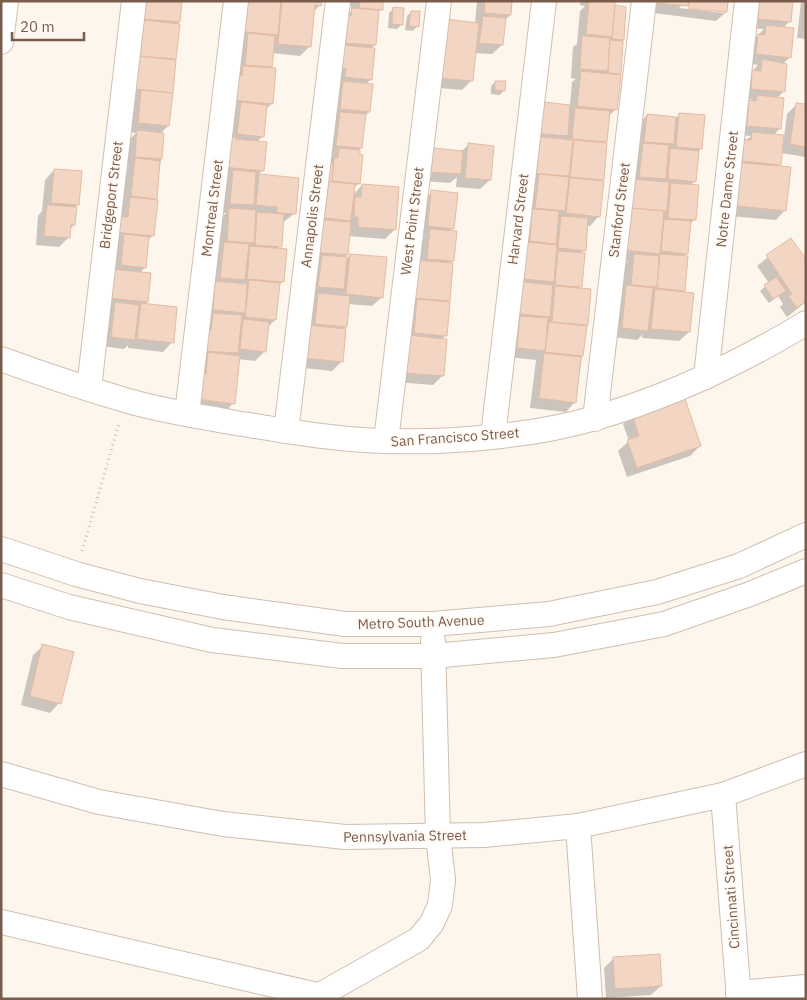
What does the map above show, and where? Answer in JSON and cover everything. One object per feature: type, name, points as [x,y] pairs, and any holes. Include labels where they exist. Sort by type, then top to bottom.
[{"type":"street","points":[[1,42],[6,1]]},
{"type":"street","name":"Bridgeport Street","points":[[89,388],[134,1]]},
{"type":"street","name":"Montreal Street","points":[[187,414],[236,1]]},
{"type":"street","name":"Annapolis Street","points":[[286,431],[338,1]]},
{"type":"street","name":"West Point Street","points":[[386,442],[439,1]]},
{"type":"street","name":"Harvard Street","points":[[493,436],[544,1]]},
{"type":"street","name":"Stanford Street","points":[[595,418],[644,1]]},
{"type":"street","name":"Notre Dame Street","points":[[706,377],[747,1]]},
{"type":"street","name":"San Francisco Street","points":[[1,359],[126,400],[187,414],[286,431],[386,442],[493,436],[595,418],[706,377],[758,352],[806,324]]},
{"type":"street","name":"Metro South Avenue","points":[[1,549],[76,574],[140,591],[223,607],[345,624],[433,624],[548,614],[657,592],[739,566],[806,535]]},
{"type":"street","points":[[1,585],[69,607],[212,640],[342,656],[434,656],[554,645],[664,624],[750,594],[806,571]]},
{"type":"street","points":[[1,922],[315,997],[419,939],[432,923],[440,905],[444,880],[438,836],[433,624]]},
{"type":"street","name":"Pennsylvania Street","points":[[1,774],[99,802],[223,824],[345,837],[438,836],[530,832],[578,826],[723,795],[806,764]]},
{"type":"street","name":"Cincinnati Street","points":[[723,795],[738,996]]},
{"type":"street","points":[[578,826],[590,999]]},
{"type":"street","points":[[738,996],[806,987]]},
{"type":"path","points":[[76,574],[126,400]]},
{"type":"building","points":[[144,1],[182,1],[180,22],[142,19]]},
{"type":"building","points":[[241,1],[281,1],[278,35],[238,31]]},
{"type":"building","points":[[282,1],[322,1],[321,6],[315,5],[311,47],[278,44]]},
{"type":"building","points":[[360,1],[383,1],[383,10],[359,8]]},
{"type":"building","points":[[485,1],[512,1],[511,15],[484,13]]},
{"type":"building","points":[[589,1],[615,2],[612,37],[586,34]]},
{"type":"building","points":[[655,1],[688,1],[688,6],[655,3]]},
{"type":"building","points":[[689,1],[728,1],[727,12],[689,9]]},
{"type":"building","points":[[759,1],[793,1],[791,22],[758,19]]},
{"type":"building","points":[[615,5],[626,7],[624,40],[612,39]]},
{"type":"building","points":[[393,7],[404,8],[403,25],[392,24]]},
{"type":"building","points":[[352,8],[379,10],[376,45],[342,43],[345,16],[351,16]]},
{"type":"building","points":[[411,11],[420,11],[419,27],[409,26]]},
{"type":"building","points":[[483,16],[506,18],[503,45],[479,43]]},
{"type":"building","points":[[444,19],[479,23],[473,81],[437,78]]},
{"type":"building","points":[[144,20],[180,24],[176,59],[140,56]]},
{"type":"building","points":[[766,25],[794,28],[791,58],[756,54],[758,34],[765,35]]},
{"type":"building","points":[[248,33],[275,36],[272,67],[245,65]]},
{"type":"building","points":[[582,36],[610,38],[608,71],[580,69]]},
{"type":"building","points":[[610,40],[623,41],[621,74],[608,73]]},
{"type":"building","points":[[341,45],[375,48],[372,80],[345,77],[346,69],[339,68]]},
{"type":"building","points":[[138,56],[176,60],[173,93],[135,89]]},
{"type":"building","points":[[762,59],[787,64],[785,92],[751,89],[752,70],[761,71]]},
{"type":"building","points":[[243,66],[276,68],[273,104],[232,100],[234,75],[242,76]]},
{"type":"building","points":[[581,71],[621,75],[617,110],[577,106]]},
{"type":"building","points":[[343,81],[373,84],[370,112],[340,109]]},
{"type":"building","points":[[495,81],[506,81],[505,91],[495,90]]},
{"type":"building","points":[[141,90],[173,93],[169,126],[138,123]]},
{"type":"building","points":[[757,95],[784,98],[781,129],[747,126],[749,100],[756,101]]},
{"type":"building","points":[[536,101],[570,105],[568,136],[533,133]]},
{"type":"building","points":[[241,102],[267,105],[264,137],[237,134]]},
{"type":"building","points":[[796,103],[806,104],[806,147],[790,144]]},
{"type":"building","points":[[575,108],[610,111],[607,142],[572,139]]},
{"type":"building","points":[[340,112],[366,114],[362,148],[336,146]]},
{"type":"building","points":[[679,113],[705,115],[702,149],[676,147]]},
{"type":"building","points":[[647,114],[676,117],[674,144],[644,142]]},
{"type":"building","points":[[137,130],[164,133],[162,159],[135,157]]},
{"type":"building","points":[[752,132],[784,135],[781,165],[742,161],[744,139],[751,140]]},
{"type":"building","points":[[226,136],[236,137],[236,139],[267,142],[264,171],[223,167]]},
{"type":"building","points":[[532,136],[573,140],[569,176],[529,173]]},
{"type":"building","points":[[574,140],[607,143],[604,180],[570,177]]},
{"type":"building","points":[[468,143],[494,146],[491,180],[465,178]]},
{"type":"building","points":[[643,143],[669,145],[666,179],[639,177]]},
{"type":"building","points":[[339,148],[360,150],[360,155],[363,155],[360,184],[332,181],[334,158],[338,158]]},
{"type":"building","points":[[433,148],[463,151],[461,174],[431,172]]},
{"type":"building","points":[[670,148],[699,151],[696,182],[668,179]]},
{"type":"building","points":[[135,158],[160,161],[157,199],[131,196]]},
{"type":"building","points":[[732,162],[791,167],[786,211],[728,205]]},
{"type":"building","points":[[324,163],[333,164],[332,182],[322,180]]},
{"type":"building","points":[[54,169],[82,171],[79,205],[51,203]]},
{"type":"building","points":[[233,170],[256,172],[254,205],[230,204]]},
{"type":"building","points":[[259,174],[299,178],[296,214],[277,213],[277,207],[256,205]]},
{"type":"building","points":[[539,174],[569,177],[565,211],[535,208]]},
{"type":"building","points":[[570,178],[604,181],[600,217],[566,213]]},
{"type":"building","points":[[632,179],[669,182],[667,211],[630,208]]},
{"type":"building","points":[[320,181],[355,184],[351,221],[317,217]]},
{"type":"building","points":[[671,183],[699,185],[696,220],[668,218]]},
{"type":"building","points":[[362,184],[399,187],[396,230],[358,227],[358,217],[354,217],[355,197],[361,197]]},
{"type":"building","points":[[431,190],[458,193],[454,229],[428,226]]},
{"type":"building","points":[[130,197],[158,200],[154,236],[114,232],[115,216],[128,217]]},
{"type":"building","points":[[47,205],[77,207],[75,225],[71,225],[70,238],[44,236]]},
{"type":"building","points":[[229,208],[256,210],[254,243],[227,241]]},
{"type":"building","points":[[628,208],[664,211],[660,254],[624,250]]},
{"type":"building","points":[[532,209],[559,211],[556,244],[530,241]]},
{"type":"building","points":[[257,212],[284,214],[282,247],[255,245]]},
{"type":"building","points":[[561,216],[588,218],[586,251],[558,248]]},
{"type":"building","points":[[315,219],[351,222],[348,255],[312,252]]},
{"type":"building","points":[[664,219],[691,221],[688,254],[661,251]]},
{"type":"building","points":[[430,229],[457,231],[454,261],[427,259]]},
{"type":"building","points":[[124,234],[149,237],[146,268],[121,265]]},
{"type":"building","points":[[791,238],[806,259],[806,301],[797,308],[788,296],[792,294],[766,255]]},
{"type":"building","points":[[224,242],[249,244],[245,280],[220,278]]},
{"type":"building","points":[[527,242],[557,245],[554,282],[524,279]]},
{"type":"building","points":[[250,246],[287,249],[284,282],[247,279]]},
{"type":"building","points":[[558,251],[585,253],[582,287],[555,285]]},
{"type":"building","points":[[350,254],[387,257],[383,298],[346,294]]},
{"type":"building","points":[[634,254],[659,256],[657,287],[631,285]]},
{"type":"building","points":[[660,254],[688,256],[685,291],[657,288]]},
{"type":"building","points":[[322,255],[347,257],[344,289],[318,287]]},
{"type":"building","points":[[414,260],[453,263],[450,301],[411,298]]},
{"type":"building","points":[[111,269],[151,273],[148,302],[108,298]]},
{"type":"building","points":[[776,277],[786,291],[773,299],[764,285]]},
{"type":"building","points":[[249,280],[280,283],[276,320],[245,317]]},
{"type":"building","points":[[215,281],[247,284],[245,313],[213,310]]},
{"type":"building","points":[[514,281],[553,285],[550,317],[511,313]]},
{"type":"building","points":[[626,285],[653,288],[648,331],[622,328]]},
{"type":"building","points":[[555,286],[591,289],[588,325],[552,322]]},
{"type":"building","points":[[655,289],[694,293],[690,332],[651,329]]},
{"type":"building","points":[[318,293],[350,296],[347,327],[315,324]]},
{"type":"building","points":[[417,299],[450,302],[447,336],[414,333]]},
{"type":"building","points":[[115,302],[139,305],[135,340],[111,337]]},
{"type":"building","points":[[141,303],[177,307],[174,343],[137,339]]},
{"type":"building","points":[[213,313],[242,315],[238,353],[202,351],[203,330],[211,330]]},
{"type":"building","points":[[520,316],[548,318],[545,351],[517,348]]},
{"type":"building","points":[[243,319],[269,322],[266,352],[240,349]]},
{"type":"building","points":[[549,322],[587,326],[583,356],[545,352]]},
{"type":"building","points":[[307,325],[346,329],[343,362],[303,358]]},
{"type":"building","points":[[407,335],[447,339],[444,376],[404,373]]},
{"type":"building","points":[[208,352],[240,356],[235,404],[197,399],[200,373],[206,374]]},
{"type":"building","points":[[544,353],[581,357],[576,403],[539,398]]},
{"type":"building","points":[[684,396],[701,446],[637,468],[627,440],[639,436],[632,414]]},
{"type":"building","points":[[42,644],[74,652],[61,704],[30,696]]},
{"type":"building","points":[[660,954],[662,986],[615,989],[613,957]]}]
